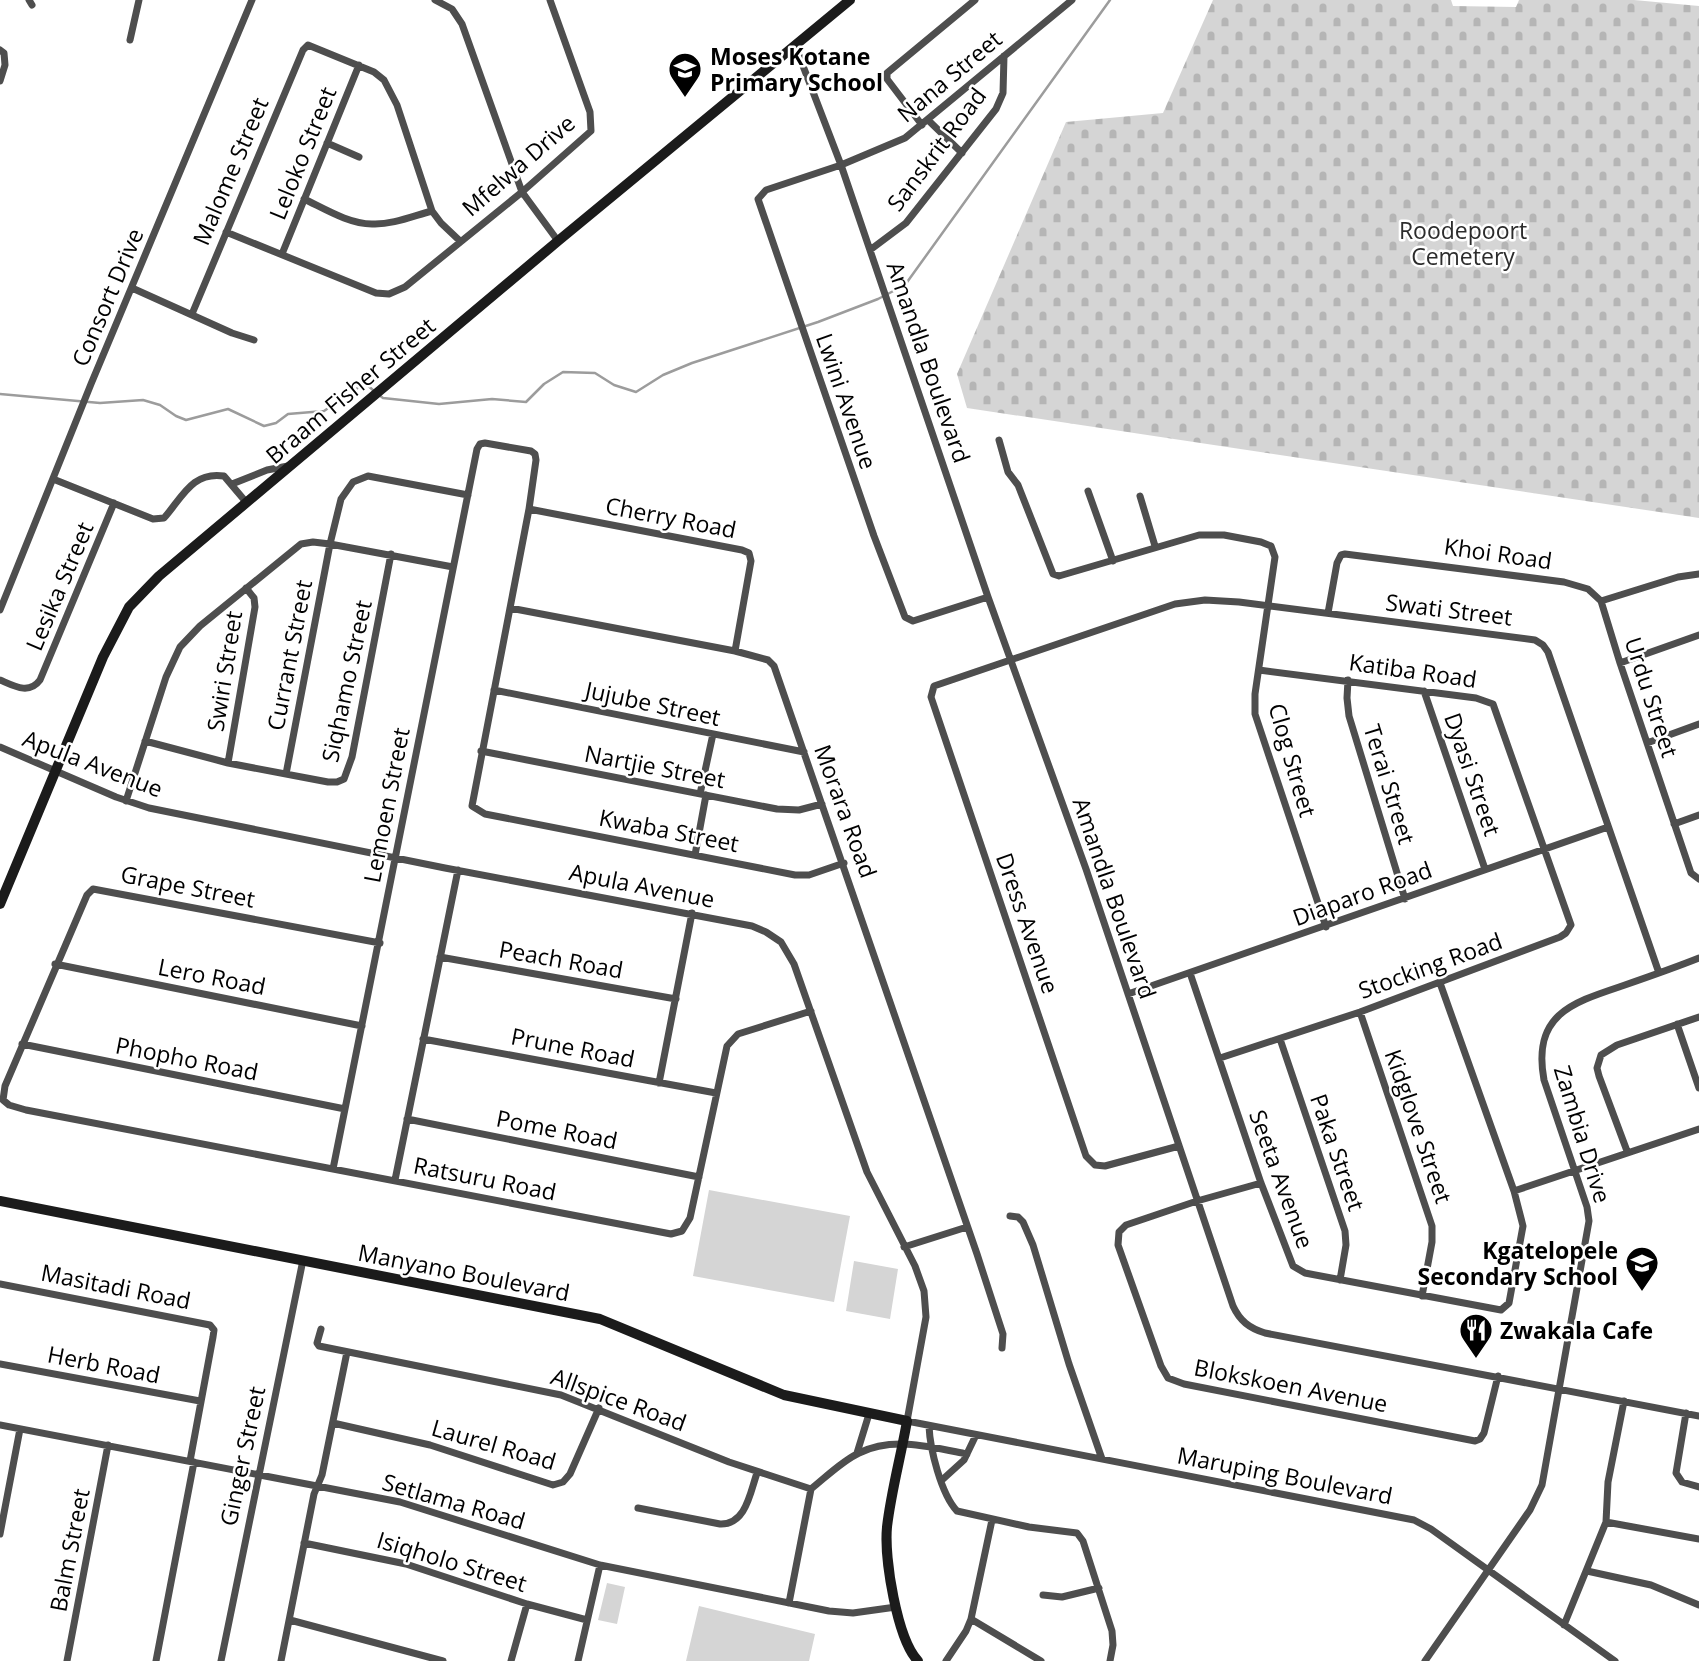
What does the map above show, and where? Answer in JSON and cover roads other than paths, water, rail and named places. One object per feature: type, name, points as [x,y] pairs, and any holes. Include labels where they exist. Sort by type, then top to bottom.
[{"type":"street","points":[[130,40],[139,0]]},
{"type":"street","name":"Consort Drive","points":[[0,610],[252,0]]},
{"type":"street","points":[[435,0],[452,9],[462,24],[522,192],[558,241]]},
{"type":"street","name":"Mfelwa Drive","points":[[282,254],[376,293],[400,291],[589,135],[592,124],[550,0]]},
{"type":"street","name":"Braam Fisher Street","points":[[0,904],[103,657],[130,607],[159,576],[388,382],[850,0]]},
{"type":"street","points":[[962,153],[925,122],[887,79],[887,73],[975,0]]},
{"type":"street","name":"Nana Street","points":[[841,164],[901,141],[1072,0]]},
{"type":"street","name":"Malome Street","points":[[192,314],[303,50],[308,45],[359,65]]},
{"type":"street","name":"Amandla Boulevard","points":[[795,45],[841,164],[988,597],[1128,994],[1233,1306],[1240,1319],[1251,1328],[1271,1335],[1699,1416]]},
{"type":"street","points":[[0,50],[6,61],[0,80]]},
{"type":"street","name":"Sanskrit Road","points":[[870,250],[906,223],[999,104],[1004,85],[1004,56]]},
{"type":"street","points":[[359,65],[374,72],[390,89],[432,211],[460,241]]},
{"type":"street","name":"Leloko Street","points":[[282,254],[359,65]]},
{"type":"street","points":[[327,143],[359,157]]},
{"type":"street","name":"Lwini Avenue","points":[[841,164],[774,187],[762,192],[759,197],[804,335],[905,617],[913,621],[988,597]]},
{"type":"street","points":[[304,199],[344,217],[370,224],[392,222],[432,211]]},
{"type":"street","points":[[226,232],[282,254]]},
{"type":"street","points":[[132,288],[232,333],[254,340]]},
{"type":"street","points":[[999,440],[1009,472],[1018,485],[1053,574],[1059,576],[1155,546],[1140,496]]},
{"type":"street","name":"Lemoen Street","points":[[333,1169],[480,444],[531,451],[535,454],[529,509]]},
{"type":"street","points":[[232,484],[267,470],[290,466]]},
{"type":"street","points":[[53,478],[158,519],[166,516],[173,503],[202,478],[224,476],[246,502]]},
{"type":"street","name":"Currant Street","points":[[286,774],[330,544],[341,499],[348,487],[362,477],[375,477],[468,495]]},
{"type":"street","points":[[1088,491],[1113,561]]},
{"type":"street","name":"Lesika Street","points":[[0,680],[29,689],[34,688],[40,680],[114,503]]},
{"type":"street","points":[[481,751],[529,509]]},
{"type":"street","name":"Cherry Road","points":[[529,509],[749,553],[751,561],[735,651]]},
{"type":"street","name":"Clog Street","points":[[1155,546],[1199,535],[1224,535],[1267,544],[1274,550],[1255,714],[1326,927]]},
{"type":"street","points":[[126,801],[166,677],[180,647],[200,626],[301,544],[330,544],[453,567]]},
{"type":"street","name":"Siqhamo Street","points":[[145,741],[228,763],[334,782],[342,780],[348,774],[391,554]]},
{"type":"street","name":"Khoi Road","points":[[1328,613],[1337,563],[1341,555],[1345,554],[1564,582],[1588,589],[1601,601]]},
{"type":"street","points":[[1601,601],[1678,577],[1699,575]]},
{"type":"street","name":"Swiri Street","points":[[228,763],[255,607],[254,598],[246,589]]},
{"type":"street","name":"Swati Street","points":[[1011,661],[1187,602],[1222,600],[1529,638],[1541,643],[1548,652],[1659,973]]},
{"type":"street","name":"Urdu Street","points":[[1601,601],[1619,663],[1691,873],[1699,879]]},
{"type":"street","name":"Morara Road","points":[[510,608],[735,651],[765,658],[774,666],[844,863],[1003,1334],[1002,1348]]},
{"type":"street","points":[[1619,663],[1699,635]]},
{"type":"street","name":"Dress Avenue","points":[[1011,661],[938,684],[932,688],[931,697],[1086,1156],[1095,1165],[1105,1166],[1179,1146]]},
{"type":"street","name":"Katiba Road","points":[[1259,670],[1424,691],[1485,700],[1493,704],[1545,848]]},
{"type":"street","name":"Terai Street","points":[[1348,680],[1349,716],[1405,899]]},
{"type":"street","name":"Jujube Street","points":[[494,690],[804,752]]},
{"type":"street","name":"Dyasi Street","points":[[1424,691],[1485,869]]},
{"type":"street","points":[[1647,743],[1699,724]]},
{"type":"street","points":[[695,855],[712,734]]},
{"type":"street","name":"Apula Avenue","points":[[0,747],[126,801],[170,812],[752,926],[777,939],[788,951],[867,1172],[920,1279],[926,1303],[925,1325],[907,1421]]},
{"type":"street","name":"Nartjie Street","points":[[481,751],[791,810],[821,804]]},
{"type":"street","name":"Kwaba Street","points":[[481,751],[471,801],[475,809],[485,814],[800,876],[844,863]]},
{"type":"street","points":[[1674,824],[1699,816]]},
{"type":"street","name":"Diaparo Road","points":[[1128,994],[1608,827]]},
{"type":"street","name":"Stocking Road","points":[[1220,1058],[1360,1012],[1560,937],[1569,930],[1571,921],[1545,848]]},
{"type":"street","points":[[395,1180],[458,870]]},
{"type":"street","name":"Grape Street","points":[[4,1100],[5,1086],[55,964],[87,895],[93,889],[380,943]]},
{"type":"street","points":[[659,1083],[692,914]]},
{"type":"street","name":"Peach Road","points":[[440,957],[676,999]]},
{"type":"street","name":"Zambia Drive","points":[[1425,1661],[1539,1496],[1560,1388],[1589,1229],[1587,1207],[1544,1080],[1540,1062],[1544,1041],[1551,1024],[1573,1004],[1699,958]]},
{"type":"street","name":"Lero Road","points":[[55,964],[362,1026]]},
{"type":"street","name":"Seeta Avenue","points":[[1190,972],[1261,1183],[1293,1266],[1304,1273],[1494,1310],[1507,1307],[1522,1226],[1514,1191],[1440,983]]},
{"type":"street","name":"Ratsuru Road","points":[[4,1100],[9,1105],[26,1110],[671,1234],[682,1231],[688,1223],[725,1053],[731,1040],[745,1031],[811,1011]]},
{"type":"street","name":"Kidglove Street","points":[[1360,1012],[1432,1226],[1422,1296]]},
{"type":"street","points":[[1627,1151],[1599,1076],[1598,1060],[1607,1050],[1617,1045],[1699,1017]]},
{"type":"street","points":[[1677,1024],[1699,1087]]},
{"type":"street","name":"Prune Road","points":[[423,1038],[716,1093]]},
{"type":"street","name":"Paka Street","points":[[1280,1039],[1345,1231],[1346,1245],[1340,1280]]},
{"type":"street","name":"Phopho Road","points":[[22,1044],[345,1109]]},
{"type":"street","name":"Pome Road","points":[[407,1119],[699,1178]]},
{"type":"street","points":[[1514,1191],[1699,1129]]},
{"type":"street","name":"Blokskoen Avenue","points":[[1261,1183],[1126,1225],[1117,1236],[1161,1366],[1168,1378],[1184,1384],[1475,1441],[1484,1433],[1498,1376]]},
{"type":"street","name":"Manyano Boulevard","points":[[0,1201],[600,1318],[785,1395],[907,1421]]},
{"type":"street","points":[[1010,1216],[1023,1222],[1033,1245],[1102,1459]]},
{"type":"street","points":[[904,1247],[967,1227]]},
{"type":"street","name":"Ginger Street","points":[[221,1661],[303,1260]]},
{"type":"street","name":"Masitadi Road","points":[[0,1284],[208,1323],[213,1327],[156,1661]]},
{"type":"street","name":"Allspice Road","points":[[321,1329],[317,1343],[319,1346],[547,1391],[598,1408],[757,1473],[811,1489]]},
{"type":"street","points":[[281,1661],[304,1543],[347,1352]]},
{"type":"street","name":"Herb Road","points":[[0,1364],[200,1401]]},
{"type":"street","points":[[1564,1625],[1606,1522],[1607,1489],[1624,1401]]},
{"type":"street","name":"Laurel Road","points":[[333,1423],[430,1445],[553,1485],[563,1482],[570,1474],[598,1408]]},
{"type":"street","points":[[1686,1413],[1676,1473],[1682,1482],[1699,1488]]},
{"type":"street","points":[[858,1453],[869,1414]]},
{"type":"street","points":[[907,1421],[887,1528],[887,1549],[904,1642],[918,1661]]},
{"type":"street","name":"Maruping Boulevard","points":[[907,1421],[1414,1520],[1425,1525],[1615,1661]]},
{"type":"street","name":"Setlama Road","points":[[0,1425],[415,1506],[600,1565],[841,1613],[896,1607]]},
{"type":"street","points":[[929,1426],[931,1447],[953,1507],[964,1514],[1077,1534],[1083,1541],[1113,1638],[1110,1661]]},
{"type":"street","points":[[0,1534],[20,1429]]},
{"type":"street","points":[[942,1480],[964,1460],[976,1434]]},
{"type":"street","points":[[789,1603],[811,1489],[858,1453],[874,1447],[903,1444],[967,1454]]},
{"type":"street","name":"Balm Street","points":[[67,1661],[108,1445]]},
{"type":"street","points":[[638,1508],[720,1524],[731,1523],[743,1511],[757,1473]]},
{"type":"street","points":[[946,1661],[971,1619],[992,1520]]},
{"type":"street","points":[[1606,1522],[1699,1539]]},
{"type":"street","name":"Isiqholo Street","points":[[304,1543],[406,1564],[527,1605],[587,1620]]},
{"type":"street","points":[[578,1661],[600,1565]]},
{"type":"street","points":[[1587,1571],[1651,1585],[1699,1605]]},
{"type":"street","points":[[1043,1595],[1062,1597],[1098,1588]]},
{"type":"street","points":[[511,1661],[527,1605]]},
{"type":"street","points":[[971,1619],[1041,1661]]},
{"type":"street","points":[[290,1620],[443,1661]]},
{"type":"waterway","points":[[379,395],[383,398],[439,404],[492,399],[526,402],[544,384],[563,372],[595,373],[614,385],[636,392],[663,375],[692,363],[818,322],[878,299],[905,285],[1110,0]]},
{"type":"waterway","points":[[0,394],[100,403],[143,400],[160,405],[186,420],[228,409],[264,426],[276,423],[288,414],[324,411],[365,383],[374,391]]},
{"type":"place","name":"Moses Kotane Primary School","points":[[685,99]]},
{"type":"place","name":"Kgatelopele Secondary School","points":[[1642,1293]]},
{"type":"place","name":"Zwakala Cafe","points":[[1476,1360]]},
{"type":"park label","name":"Roodepoort Cemetery","points":[[1463,243]]}]
